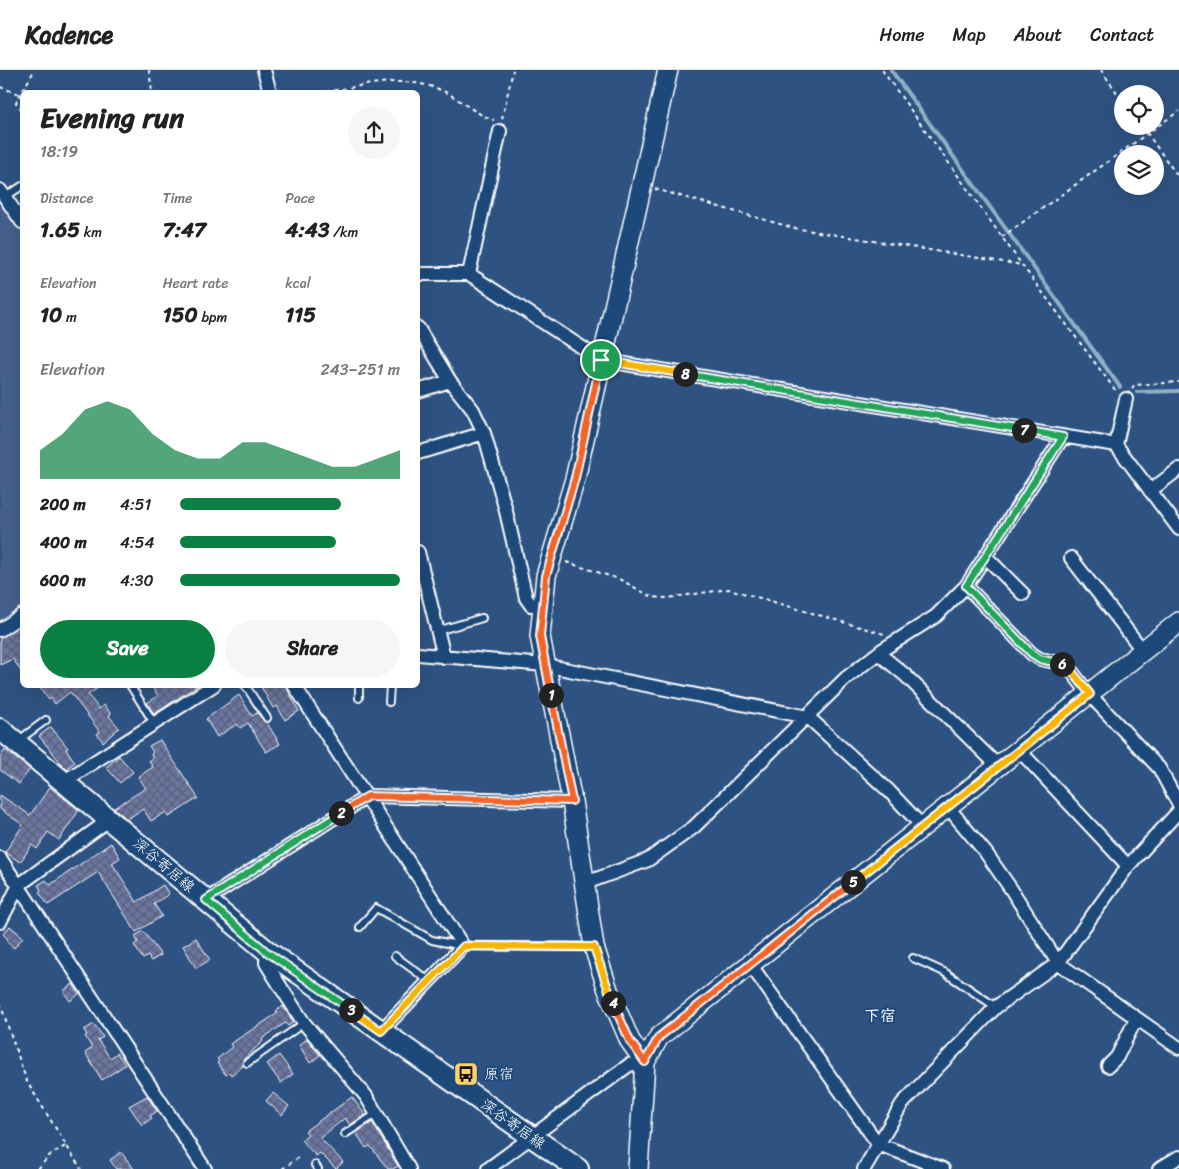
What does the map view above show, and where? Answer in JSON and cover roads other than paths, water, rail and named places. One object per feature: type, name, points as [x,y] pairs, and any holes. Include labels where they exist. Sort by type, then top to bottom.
[{"type":"main road","name":"深谷寄居線","points":[[0,728],[267,952],[578,1169]]},
{"type":"street","points":[[264,70],[269,90]]},
{"type":"street","points":[[645,1062],[630,1041],[608,990],[594,947],[572,801],[544,665],[540,636],[542,605],[551,558],[575,478],[668,70]]},
{"type":"street","points":[[469,274],[500,131]]},
{"type":"street","points":[[3,194],[20,219]]},
{"type":"street","points":[[420,274],[469,274],[601,360],[1116,445],[1179,529]]},
{"type":"street","points":[[420,331],[450,381],[473,410],[484,433],[506,507],[526,598],[531,605],[542,605]]},
{"type":"street","points":[[420,390],[450,381]]},
{"type":"street","points":[[1116,445],[1126,399]]},
{"type":"street","points":[[420,452],[484,433]]},
{"type":"street","points":[[583,884],[648,860],[694,827],[808,718],[846,678],[895,641],[936,616],[966,586],[1063,437]]},
{"type":"street","points":[[1150,491],[1179,469]]},
{"type":"street","points":[[985,556],[1023,594]]},
{"type":"street","points":[[1071,558],[1142,651]]},
{"type":"street","points":[[420,560],[444,657]]},
{"type":"street","points":[[966,586],[1032,654],[1040,659],[1066,664],[1090,694],[1159,768],[1179,804]]},
{"type":"street","points":[[0,630],[20,616]]},
{"type":"street","points":[[638,1169],[645,1062],[659,1037],[1179,622]]},
{"type":"street","points":[[878,653],[905,675],[998,766]]},
{"type":"street","points":[[420,654],[544,665],[808,718],[889,791],[922,826]]},
{"type":"street","points":[[63,782],[209,688]]},
{"type":"street","points":[[296,688],[464,946],[381,1031]]},
{"type":"street","points":[[1019,750],[1128,866]]},
{"type":"street","points":[[206,900],[368,796],[572,801]]},
{"type":"street","points":[[947,806],[1006,882],[1058,963],[1179,1048]]},
{"type":"street","points":[[864,1169],[902,1104],[996,1007],[1058,963],[1128,866],[1179,811]]},
{"type":"street","points":[[0,922],[19,884],[109,820]]},
{"type":"street","points":[[0,858],[19,884],[205,1169]]},
{"type":"street","points":[[267,952],[266,963],[304,1023],[344,1068],[376,1114],[409,1169]]},
{"type":"street","points":[[750,964],[878,1144],[943,1169]]},
{"type":"street","points":[[1108,1066],[1117,1057],[1136,1019]]},
{"type":"street","points":[[488,1169],[629,1065],[645,1062]]},
{"type":"street","points":[[1159,1169],[1179,1157]]},
{"type":"lane","points":[[3,194],[20,187]]},
{"type":"lane","points":[[437,631],[482,618]]},
{"type":"lane","points":[[132,688],[154,723]]},
{"type":"lane","points":[[247,688],[267,718]]},
{"type":"lane","points":[[359,688],[359,698]]},
{"type":"lane","points":[[389,702],[390,688]]},
{"type":"lane","points":[[16,742],[46,720]]},
{"type":"lane","points":[[360,927],[376,908],[432,940],[464,946],[594,947]]},
{"type":"lane","points":[[396,956],[429,981]]},
{"type":"lane","points":[[914,958],[944,972],[996,1007]]},
{"type":"lane","points":[[247,1062],[304,1023]]},
{"type":"lane","points":[[345,1134],[376,1114]]},
{"type":"waterway","points":[[891,70],[1120,387]]},
{"type":"waterway","points":[[1137,392],[1179,391]]},
{"type":"place","name":"原宿","points":[[466,1074]]},
{"type":"district","name":"下宿","points":[[880,1015]]}]
